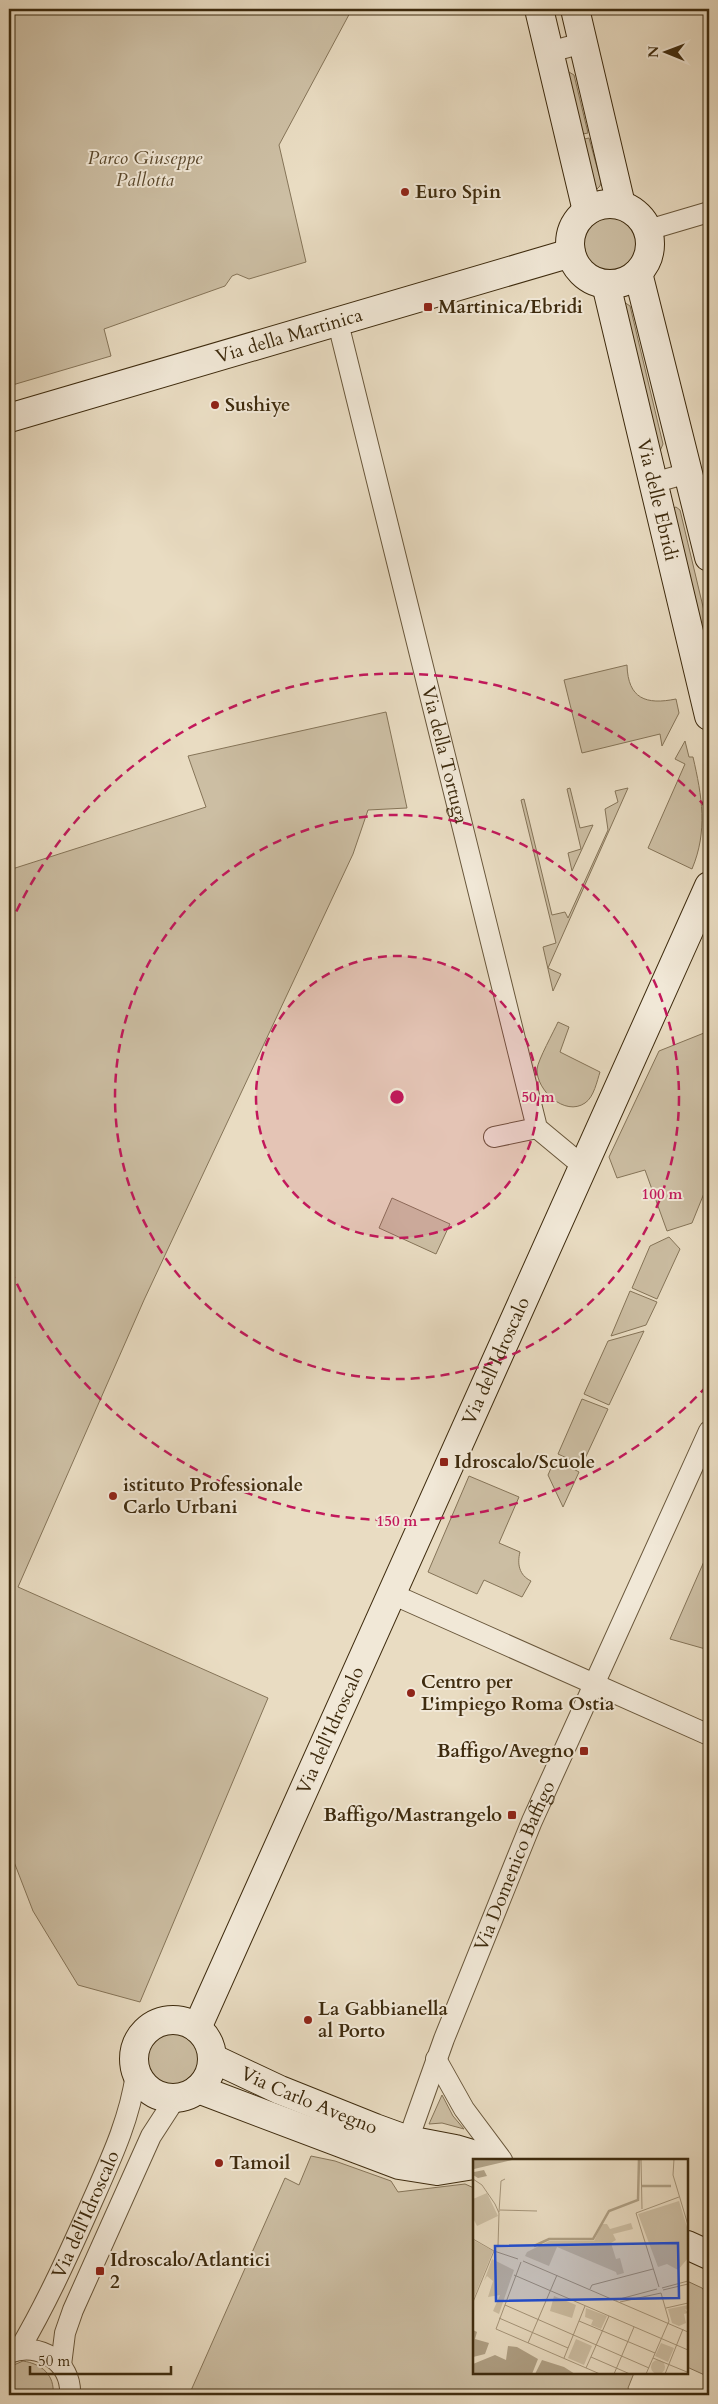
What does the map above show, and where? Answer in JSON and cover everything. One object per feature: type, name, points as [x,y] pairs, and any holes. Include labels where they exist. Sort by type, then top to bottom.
[{"type":"street","points":[[539,9],[587,211]]},
{"type":"street","points":[[575,9],[620,205]]},
{"type":"street","points":[[549,52],[583,44]]},
{"type":"street","points":[[603,204],[620,205],[637,214],[648,230],[649,253],[638,273],[623,282],[606,284],[592,280],[581,272],[571,253],[572,230],[587,211],[603,204]]},
{"type":"street","points":[[648,230],[709,212]]},
{"type":"street","name":"Via della Martinica","points":[[9,418],[338,323],[571,253]]},
{"type":"street","name":"Via delle Ebridi","points":[[638,273],[709,557]]},
{"type":"street","name":"Via delle Ebridi","points":[[606,284],[653,482],[705,679],[709,716]]},
{"type":"street","name":"Via della Tortuga","points":[[338,323],[537,1128]]},
{"type":"street","points":[[653,482],[688,473]]},
{"type":"street","name":"Via dell'Idroscalo","points":[[197,2028],[709,886]]},
{"type":"street","points":[[494,1137],[537,1128],[584,1167]]},
{"type":"street","name":"Via Domenico Baffigo","points":[[408,2140],[436,2059],[532,1821],[592,1685],[709,1431]]},
{"type":"street","points":[[392,1594],[592,1685],[709,1735]]},
{"type":"street","points":[[173,2019],[190,2023],[197,2028],[208,2040],[212,2058],[208,2077],[187,2094],[153,2094],[143,2086],[136,2074],[133,2058],[136,2046],[143,2032],[151,2026],[173,2019]]},
{"type":"street","name":"Via Carlo Avegno","points":[[212,2058],[326,2109],[408,2140],[455,2149],[489,2159]]},
{"type":"street","points":[[436,2059],[464,2110],[501,2159]]},
{"type":"street","name":"Via dell'Idroscalo","points":[[14,2351],[54,2284],[121,2137],[130,2109],[136,2074]]},
{"type":"street","name":"Via dell'Idroscalo","points":[[61,2365],[65,2333],[73,2310],[148,2141],[187,2094]]},
{"type":"street","name":"Via Carlo Avegno","points":[[187,2094],[386,2162],[431,2170],[473,2166]]},
{"type":"street","name":"Via Carlo Avegno","points":[[386,2162],[397,2154],[408,2140]]},
{"type":"street","points":[[688,2245],[709,2255]]},
{"type":"street","points":[[14,2351],[42,2351],[61,2365],[67,2376],[70,2395]]},
{"type":"green space","name":"Parco Giuseppe Pallotta","points":[[9,9],[352,9],[279,145],[306,262],[249,279],[237,274],[232,276],[225,286],[104,329],[111,356],[9,386]]},
{"type":"green space","points":[[569,72],[574,75],[588,133],[578,135],[566,73]]},
{"type":"green space","points":[[589,138],[601,182],[597,189],[595,189],[580,140]]},
{"type":"green space","points":[[610,218],[620,220],[628,226],[634,234],[636,244],[634,254],[628,262],[620,268],[610,270],[600,268],[592,262],[586,254],[584,244],[586,234],[592,226],[600,220]]},
{"type":"green space","points":[[624,302],[630,306],[663,444],[660,451],[657,451]]},
{"type":"green space","points":[[676,507],[680,510],[709,632],[709,654],[706,654],[673,508]]},
{"type":"green space","points":[[627,665],[628,676],[635,692],[648,700],[665,701],[676,699],[679,713],[662,746],[660,734],[582,753],[564,680]]},
{"type":"green space","points":[[386,712],[407,808],[368,810],[353,854],[144,1300],[18,1587],[268,1698],[140,2002],[78,1985],[33,1911],[9,1849],[9,870],[206,807],[188,756]]},
{"type":"green space","points":[[685,741],[689,757],[693,757],[702,813],[700,841],[692,869],[648,848],[685,764],[675,759]]},
{"type":"green space","points":[[570,788],[580,828],[593,825],[572,871],[568,853],[581,849],[567,789]]},
{"type":"green space","points":[[628,788],[548,968],[561,974],[553,991],[543,947],[556,943],[521,800],[524,799],[552,915],[565,912],[568,918],[608,830],[605,809],[618,802],[615,791]]},
{"type":"green space","points":[[558,1022],[569,1027],[560,1052],[600,1072],[591,1097],[585,1103],[577,1106],[569,1107],[553,1099],[546,1093],[538,1077],[538,1065]]},
{"type":"green space","points":[[709,1031],[709,1181],[692,1223],[667,1231],[645,1170],[617,1178],[609,1157],[659,1051]]},
{"type":"green space","points":[[392,1198],[450,1224],[436,1254],[379,1228]]},
{"type":"green space","points":[[669,1237],[680,1249],[657,1299],[632,1288],[650,1246]]},
{"type":"green space","points":[[630,1291],[657,1302],[646,1325],[611,1336]]},
{"type":"green space","points":[[644,1331],[609,1405],[584,1394],[608,1341]]},
{"type":"green space","points":[[582,1399],[608,1409],[582,1465],[558,1454]]},
{"type":"green space","points":[[555,1459],[579,1472],[563,1507],[548,1475]]},
{"type":"green space","points":[[469,1476],[519,1497],[499,1543],[520,1552],[521,1572],[531,1581],[522,1597],[484,1580],[477,1594],[428,1572]]},
{"type":"green space","points":[[709,1550],[709,1650],[670,1639]]},
{"type":"green space","points":[[173,2033],[183,2035],[192,2041],[198,2050],[200,2060],[198,2070],[192,2079],[183,2085],[173,2087],[163,2085],[154,2079],[148,2070],[146,2060],[148,2050],[154,2041],[163,2035]]},
{"type":"green space","points":[[442,2095],[453,2116],[464,2129],[442,2123],[429,2124]]},
{"type":"green space","points":[[311,2156],[335,2161],[391,2181],[398,2192],[465,2184],[473,2188],[473,2374],[634,2374],[628,2388],[631,2395],[189,2395],[285,2178],[299,2185]]},
{"type":"green space","points":[[688,2281],[702,2288],[709,2296],[709,2377],[688,2367]]},
{"type":"green space","points":[[23,2361],[36,2365],[46,2372],[52,2382],[53,2395],[9,2395],[9,2367]]},
{"type":"place","name":"Euro Spin","points":[[405,192]]},
{"type":"place","name":"Martinica/Ebridi","points":[[428,307]]},
{"type":"place","name":"Sushiye","points":[[215,405]]},
{"type":"place","name":"Idroscalo/Scuole","points":[[444,1462]]},
{"type":"place","name":"istituto Professionale Carlo Urbani","points":[[113,1496]]},
{"type":"place","name":"Centro per L'impiego Roma Ostia","points":[[411,1693]]},
{"type":"place","name":"Baffigo/Avegno","points":[[584,1751]]},
{"type":"place","name":"Baffigo/Mastrangelo","points":[[512,1815]]},
{"type":"place","name":"La Gabbianella al Porto","points":[[308,2020]]},
{"type":"place","name":"Tamoil","points":[[219,2163]]},
{"type":"place","name":"Idroscalo/Atlantici 2","points":[[100,2271]]}]
